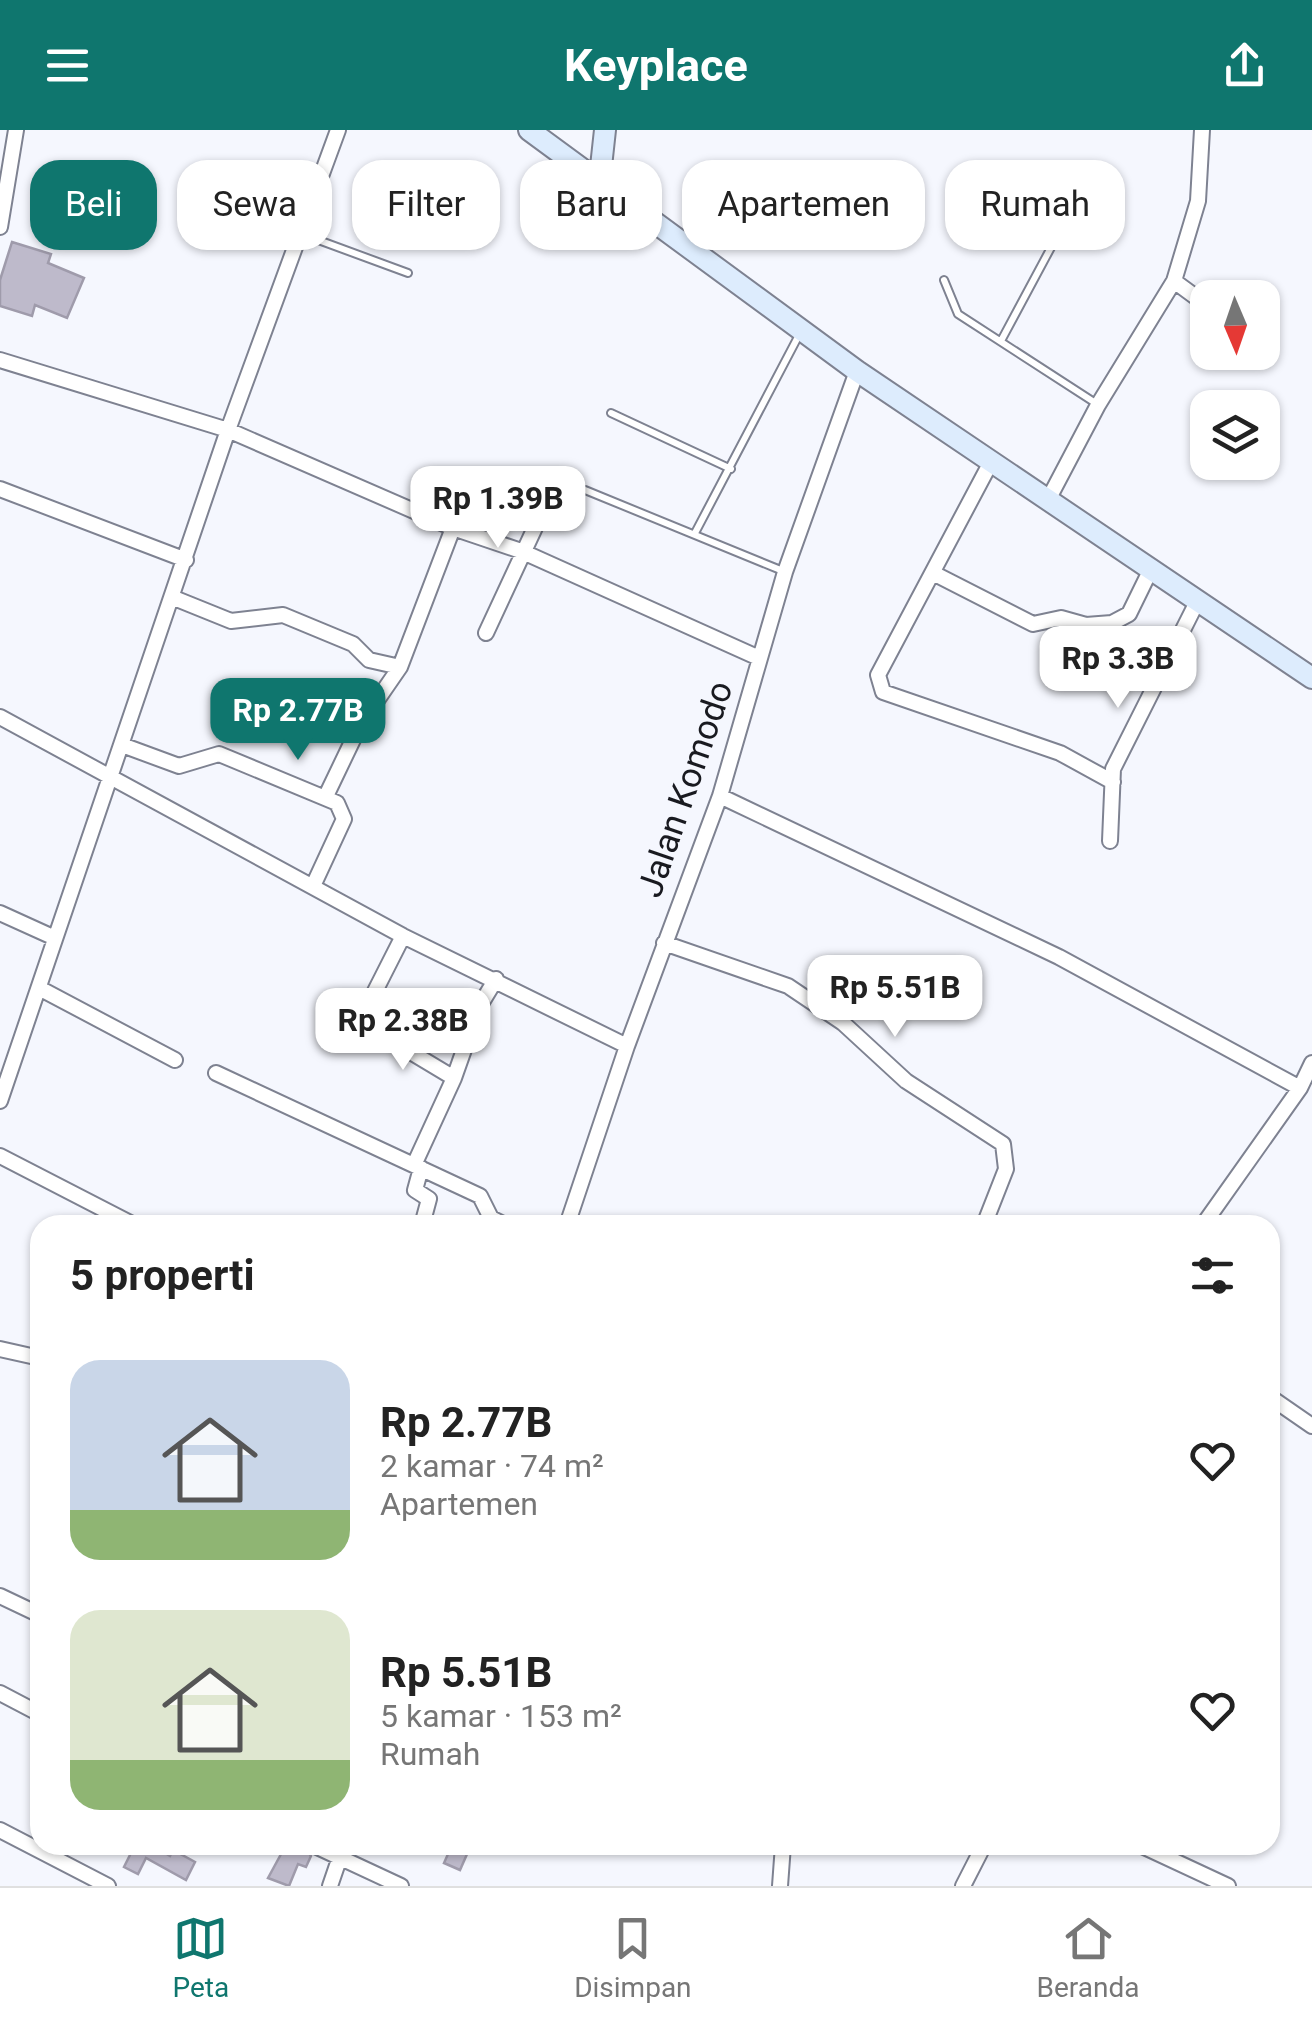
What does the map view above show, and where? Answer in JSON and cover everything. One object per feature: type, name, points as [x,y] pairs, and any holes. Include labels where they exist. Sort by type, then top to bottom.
[{"type":"street","points":[[0,227],[16,130]]},
{"type":"street","points":[[328,160],[338,130]]},
{"type":"street","points":[[529,130],[567,160]]},
{"type":"street","points":[[602,160],[605,130]]},
{"type":"street","points":[[1048,500],[1098,405],[1174,281],[1198,200],[1202,130]]},
{"type":"street","points":[[662,230],[857,371],[1312,678]]},
{"type":"street","points":[[0,1101],[112,782],[228,430],[296,250]]},
{"type":"street","points":[[1174,281],[1190,293]]},
{"type":"street","points":[[0,360],[228,430],[453,528],[521,551],[759,658]]},
{"type":"street","name":"Jalan Komodo","points":[[570,1215],[627,1046],[720,796],[784,572],[857,371]]},
{"type":"street","points":[[991,462],[878,675],[880,689],[1060,754],[1112,782]]},
{"type":"street","points":[[0,489],[186,560]]},
{"type":"street","points":[[486,633],[552,491]]},
{"type":"street","points":[[326,796],[360,725],[400,667],[453,528]]},
{"type":"street","points":[[933,573],[1032,624],[1061,618],[1086,625],[1112,622],[1129,614],[1152,567]]},
{"type":"street","points":[[174,598],[231,621],[283,615],[353,644],[369,660],[400,667]]},
{"type":"street","points":[[1110,841],[1113,769],[1198,600]]},
{"type":"street","points":[[307,694],[360,725]]},
{"type":"street","points":[[0,717],[112,782],[403,936],[627,1046]]},
{"type":"street","points":[[122,746],[179,766],[220,754],[338,803],[344,820],[313,886]]},
{"type":"street","points":[[720,796],[1060,957],[1305,1086]]},
{"type":"street","points":[[0,913],[55,938]]},
{"type":"street","points":[[403,936],[365,1011],[364,1024],[454,1078]]},
{"type":"street","points":[[664,943],[788,986],[843,1023],[906,1081],[1003,1144],[1006,1169],[988,1215]]},
{"type":"street","points":[[425,1215],[430,1202],[415,1190],[418,1167],[479,1008],[496,979]]},
{"type":"street","points":[[39,988],[175,1060]]},
{"type":"street","points":[[1209,1215],[1305,1086],[1312,1063]]},
{"type":"street","points":[[216,1073],[480,1196],[490,1215]]},
{"type":"street","points":[[0,1156],[115,1215]]},
{"type":"street","points":[[0,1349],[30,1356]]},
{"type":"street","points":[[1280,1405],[1312,1426]]},
{"type":"street","points":[[0,1596],[30,1610]]},
{"type":"street","points":[[0,1694],[30,1709]]},
{"type":"street","points":[[0,1830],[30,1837]]},
{"type":"street","points":[[61,1855],[108,1886]]},
{"type":"street","points":[[330,1886],[341,1855]]},
{"type":"street","points":[[347,1855],[400,1886]]},
{"type":"street","points":[[780,1886],[782,1855]]},
{"type":"street","points":[[962,1886],[979,1855]]},
{"type":"street","points":[[1161,1855],[1228,1886]]},
{"type":"lane","points":[[332,245],[408,273]]},
{"type":"lane","points":[[1002,339],[1050,250]]},
{"type":"lane","points":[[944,280],[958,314],[1002,339],[1098,405]]},
{"type":"lane","points":[[696,533],[801,330]]},
{"type":"lane","points":[[611,413],[731,469]]},
{"type":"lane","points":[[585,490],[784,572]]},
{"type":"building","points":[[12,242],[51,254],[48,263],[84,278],[67,318],[35,305],[32,316],[0,306],[0,280]]},
{"type":"building","points":[[130,1855],[182,1855],[195,1862],[186,1880],[146,1858],[138,1874],[124,1867]]},
{"type":"building","points":[[281,1855],[311,1856],[306,1867],[298,1864],[289,1886],[268,1878]]},
{"type":"building","points":[[448,1855],[467,1855],[460,1870],[444,1863]]}]
